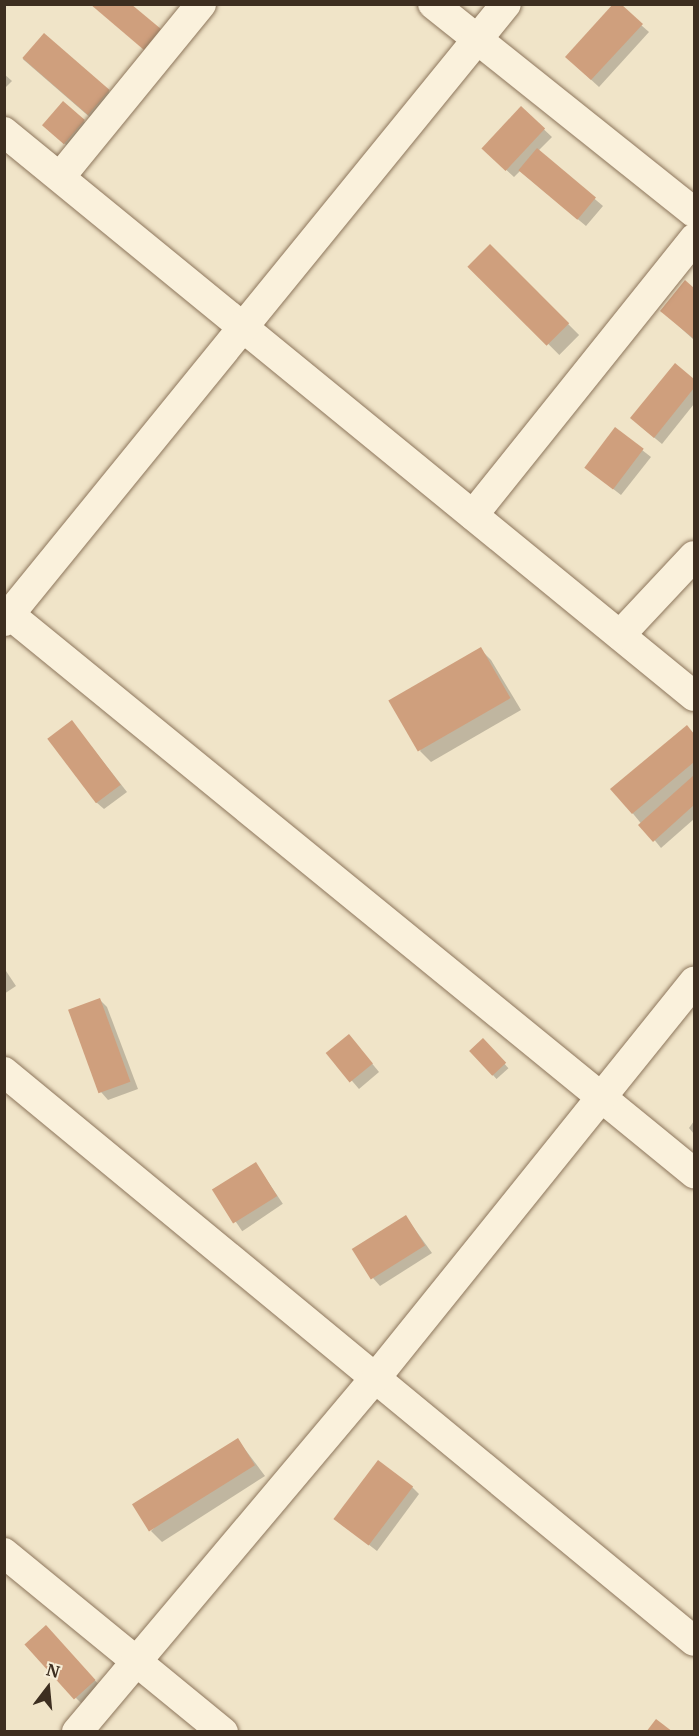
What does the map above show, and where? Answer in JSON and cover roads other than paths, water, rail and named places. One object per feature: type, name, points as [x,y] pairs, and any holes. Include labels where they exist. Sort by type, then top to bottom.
[{"type":"street","points":[[60,177],[201,4]]},
{"type":"street","points":[[433,4],[476,41],[694,212]]},
{"type":"street","points":[[506,4],[244,328],[6,615],[694,1173]]},
{"type":"street","points":[[4,132],[694,696]]},
{"type":"street","points":[[473,515],[694,239]]},
{"type":"street","points":[[620,634],[694,556]]},
{"type":"street","points":[[77,1731],[377,1376],[694,982]]},
{"type":"street","points":[[4,1072],[377,1376],[694,1641]]},
{"type":"street","points":[[4,1553],[223,1731]]}]
